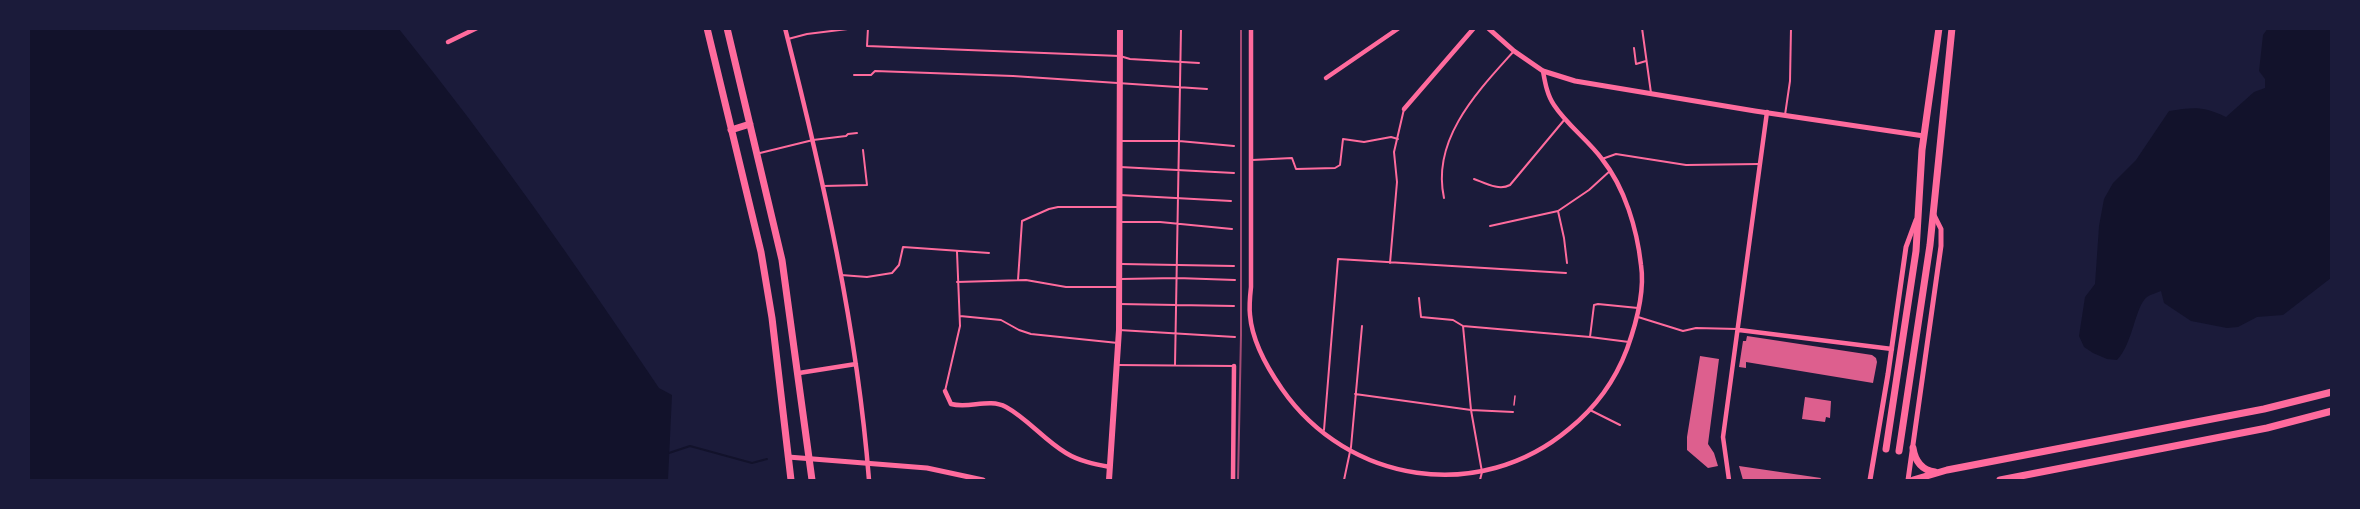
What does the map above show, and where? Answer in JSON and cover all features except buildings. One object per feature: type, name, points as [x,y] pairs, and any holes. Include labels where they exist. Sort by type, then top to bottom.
[{"type":"main road","points":[[707,28],[761,252],[772,318],[791,480]]},
{"type":"main road","points":[[728,28],[782,260],[812,480]]},
{"type":"main road","points":[[1886,449],[1916,251],[1924,136],[1939,28]]},
{"type":"main road","points":[[1899,451],[1934,215],[1952,28]]},
{"type":"main road","points":[[1109,480],[1119,330],[1120,29]]},
{"type":"main road","points":[[731,130],[750,124]]},
{"type":"main road","points":[[1913,480],[1937,472],[2264,410],[2331,392]]},
{"type":"main road","points":[[2003,480],[2267,428],[2331,411]]},
{"type":"main road","points":[[1913,448],[1917,462],[1930,471],[1937,472]]},
{"type":"street","points":[[448,42],[477,28]]},
{"type":"street","points":[[785,28],[813,140],[841,275],[856,364],[869,480]]},
{"type":"street","points":[[1251,28],[1250,318],[1273,377],[1299,411],[1323,434],[1350,450],[1384,465],[1421,474],[1454,476],[1482,472],[1536,453],[1564,434],[1590,410],[1617,373],[1629,342],[1638,308],[1642,275],[1634,226],[1611,171],[1565,119],[1550,98],[1543,71]]},
{"type":"street","points":[[1326,78],[1399,28]]},
{"type":"street","points":[[1404,110],[1473,28]]},
{"type":"street","points":[[1488,28],[1514,51],[1543,71],[1575,81],[1924,136]]},
{"type":"street","points":[[1729,480],[1723,437],[1767,112]]},
{"type":"street","points":[[1908,480],[1941,246],[1941,229],[1934,215]]},
{"type":"street","points":[[1870,480],[1892,350],[1906,247],[1917,218]]},
{"type":"street","points":[[1739,330],[1892,350]]},
{"type":"street","points":[[799,373],[856,364]]},
{"type":"street","points":[[1233,480],[1234,366]]},
{"type":"street","points":[[945,391],[951,404],[960,406],[992,403],[1004,406],[1028,422],[1063,452],[1079,460],[1110,468]]},
{"type":"street","points":[[788,457],[927,468],[983,480]]},
{"type":"street","points":[[1864,480],[1872,472]]},
{"type":"lane","points":[[788,39],[807,34],[856,28]]},
{"type":"lane","points":[[868,28],[867,46],[1120,56],[1130,59],[1199,63]]},
{"type":"lane","points":[[1101,28],[1120,29]]},
{"type":"lane","points":[[1175,365],[1181,28]]},
{"type":"lane","points":[[1642,28],[1651,93]]},
{"type":"lane","points":[[1785,115],[1790,81],[1791,28]]},
{"type":"lane","points":[[1634,48],[1636,64],[1646,61]]},
{"type":"lane","points":[[1444,198],[1441,172],[1445,153],[1457,123],[1479,90],[1514,51]]},
{"type":"lane","points":[[854,75],[871,75],[875,70],[1013,76],[1206,89]]},
{"type":"lane","points":[[1390,263],[1397,182],[1394,152],[1404,110]]},
{"type":"lane","points":[[1474,179],[1507,188],[1565,119]]},
{"type":"lane","points":[[757,154],[813,140],[856,133]]},
{"type":"lane","points":[[1251,160],[1292,158],[1296,169],[1335,168],[1340,165],[1343,139],[1364,142],[1391,137],[1398,139]]},
{"type":"lane","points":[[1121,141],[1179,141],[1234,146]]},
{"type":"lane","points":[[823,186],[867,185],[863,150]]},
{"type":"lane","points":[[1602,159],[1616,154],[1686,165],[1761,164]]},
{"type":"lane","points":[[1120,167],[1234,173]]},
{"type":"lane","points":[[1490,226],[1558,211],[1589,190],[1611,171]]},
{"type":"lane","points":[[1120,195],[1231,201]]},
{"type":"lane","points":[[1018,280],[1022,221],[1058,207],[1120,207]]},
{"type":"lane","points":[[1558,211],[1566,246],[1567,263]]},
{"type":"lane","points":[[1119,223],[1143,221],[1232,230]]},
{"type":"lane","points":[[841,275],[867,277],[892,273],[899,265],[903,247],[989,253]]},
{"type":"lane","points":[[945,391],[958,337],[960,316],[957,252]]},
{"type":"lane","points":[[1323,434],[1338,260],[1566,273]]},
{"type":"lane","points":[[1119,264],[1234,266]]},
{"type":"lane","points":[[1118,279],[1235,280]]},
{"type":"lane","points":[[957,282],[1018,280],[1066,287],[1119,287]]},
{"type":"lane","points":[[1419,298],[1421,317],[1453,320],[1463,326],[1629,342]]},
{"type":"lane","points":[[1119,304],[1176,303],[1234,306]]},
{"type":"lane","points":[[1590,337],[1594,305],[1638,308]]},
{"type":"lane","points":[[960,316],[1001,320],[1031,334],[1118,343]]},
{"type":"lane","points":[[1636,316],[1683,331],[1696,328],[1739,330]]},
{"type":"lane","points":[[1344,480],[1350,450],[1362,326]]},
{"type":"lane","points":[[1463,326],[1471,410],[1482,472],[1480,480]]},
{"type":"lane","points":[[1119,330],[1234,337]]},
{"type":"lane","points":[[1117,365],[1234,366]]},
{"type":"lane","points":[[1356,394],[1471,410],[1513,412]]},
{"type":"lane","points":[[1590,410],[1620,425]]},
{"type":"path","points":[[1513,412],[1515,396]]},
{"type":"shaded area","points":[[2268,28],[2331,29],[2331,278],[2283,315],[2257,317],[2238,327],[2227,328],[2191,321],[2164,303],[2161,291],[2149,296],[2143,302],[2127,345],[2117,360],[2107,359],[2093,353],[2084,347],[2079,336],[2085,297],[2095,284],[2099,226],[2104,199],[2113,183],[2136,160],[2169,111],[2198,108],[2226,117],[2254,92],[2265,88],[2265,79],[2259,71],[2263,35]]},
{"type":"shaded area","points":[[28,29],[399,29],[533,206],[659,388],[672,395],[668,480],[29,480]]},
{"type":"waterway","points":[[669,453],[690,446],[752,463],[767,459]]},
{"type":"railway","points":[[1238,480],[1241,335],[1241,28]]}]
